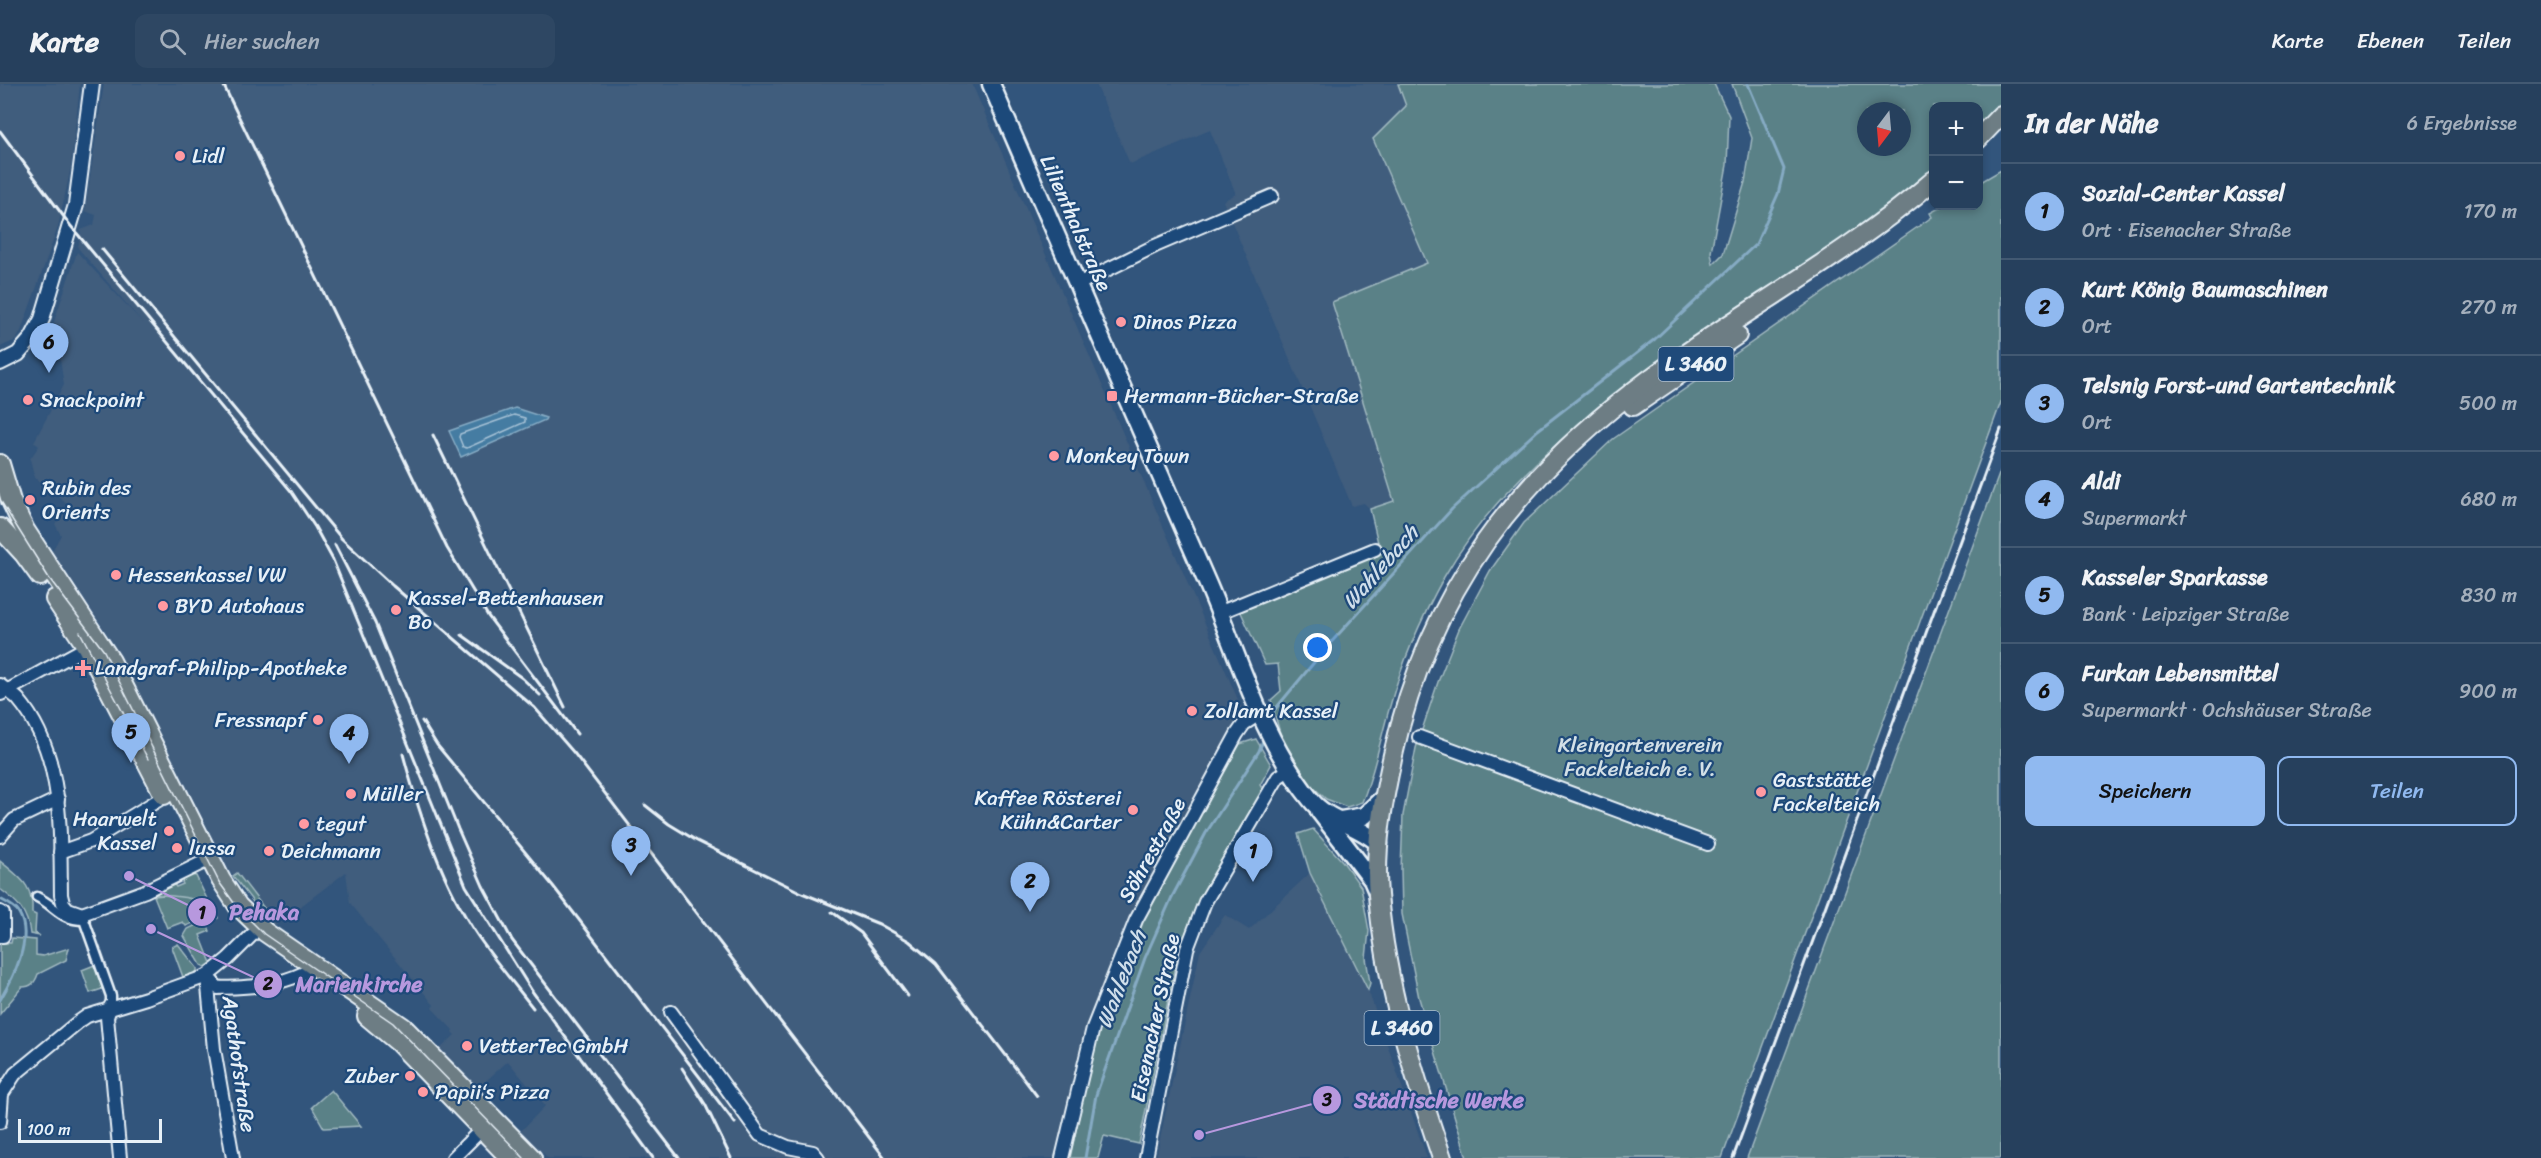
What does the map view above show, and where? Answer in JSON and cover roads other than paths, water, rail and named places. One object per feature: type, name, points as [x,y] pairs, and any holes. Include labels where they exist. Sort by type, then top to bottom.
[{"type":"main road","name":"Lilienthalstraße","points":[[991,84],[1221,612],[1265,722],[1289,770],[1313,803],[1364,831],[1384,851]]},
{"type":"main road","points":[[1983,134],[2001,116]]},
{"type":"main road","points":[[1983,148],[2001,130]]},
{"type":"main road","name":"L 3460","points":[[1454,1158],[1416,1045],[1401,986],[1389,906],[1384,851],[1384,797],[1407,699],[1434,627],[1456,586],[1483,544],[1561,452],[1651,378],[1849,246],[1929,184]]},
{"type":"main road","name":"L 3460","points":[[1443,1158],[1418,1087],[1398,1013],[1378,894],[1397,773],[1421,685],[1458,600],[1504,530],[1573,454],[1623,414],[1823,278],[1929,198]]},
{"type":"main road","points":[[0,464],[8,494],[24,530],[92,643],[205,862]]},
{"type":"main road","points":[[0,528],[24,554],[92,643],[165,796],[205,862],[256,931],[304,973],[387,1030],[510,1158]]},
{"type":"main road","points":[[1341,820],[1364,816],[1384,797]]},
{"type":"main road","points":[[1313,803],[1372,880],[1378,894]]},
{"type":"main road","points":[[1341,842],[1384,851]]},
{"type":"main road","points":[[256,931],[286,948],[402,1027],[532,1158]]},
{"type":"street","points":[[0,363],[18,354],[32,338],[42,318],[75,205],[92,84]]},
{"type":"street","points":[[1078,284],[1155,246],[1272,196]]},
{"type":"street","points":[[1221,612],[1375,549]]},
{"type":"street","points":[[2,690],[92,643]]},
{"type":"street","points":[[2,690],[18,699],[43,739],[58,799],[63,903],[68,909],[83,917],[111,996],[111,1007],[106,1017],[120,1158]]},
{"type":"street","name":"Söhrestraße","points":[[1062,1158],[1093,1028],[1136,920],[1237,734],[1244,724],[1265,722]]},
{"type":"street","points":[[1419,737],[1708,844]]},
{"type":"street","name":"Eisenacher Straße","points":[[1146,1158],[1187,950],[1205,902],[1278,777],[1289,770]]},
{"type":"street","points":[[60,852],[91,841],[165,796]]},
{"type":"street","points":[[0,836],[14,820],[58,799]]},
{"type":"street","points":[[37,897],[46,901],[69,919],[83,917],[205,862]]},
{"type":"street","points":[[0,912],[3,914],[4,925],[3,936],[0,936]]},
{"type":"street","points":[[0,1122],[2,1094],[15,1074],[87,1016],[207,976],[256,931]]},
{"type":"street","points":[[207,976],[218,988],[274,985],[304,973]]},
{"type":"street","name":"Agathofstraße","points":[[207,976],[214,1049],[233,1158]]},
{"type":"street","points":[[671,1012],[760,1135],[788,1147],[813,1152],[818,1158]]},
{"type":"street","points":[[453,1158],[482,1129]]},
{"type":"water","points":[[515,408],[546,418],[461,457],[449,431]]},
{"type":"waterway","name":"Wahlebach","points":[[1270,721],[1272,713],[1326,648],[1452,509],[1538,430],[1655,339],[1756,244],[1778,194],[1784,169],[1748,84]]},
{"type":"waterway","name":"Wahlebach","points":[[1085,1158],[1096,1095],[1145,958],[1172,897],[1206,833],[1259,751],[1265,735]]},
{"type":"waterway","points":[[0,899],[18,911],[23,923],[24,934],[16,970],[0,1000]]},
{"type":"tram line","points":[[0,500],[49,578],[104,651],[219,882],[237,907],[264,934],[393,1023],[524,1158]]},
{"type":"tram line","points":[[80,632],[148,759]]},
{"type":"railway","points":[[223,84],[447,548],[488,616],[577,734]]},
{"type":"railway","points":[[0,131],[70,225],[291,491],[315,527],[333,560],[466,886],[532,991],[653,1158]]},
{"type":"railway","points":[[102,249],[342,539],[535,708],[574,753],[885,1158]]},
{"type":"railway","points":[[1733,1158],[2001,429]]},
{"type":"railway","points":[[433,435],[565,707]]},
{"type":"railway","points":[[335,545],[375,623],[458,829],[483,886],[512,940],[679,1158]]},
{"type":"railway","points":[[462,635],[522,678],[540,695]]},
{"type":"railway","points":[[422,721],[437,745],[553,886],[735,1123]]},
{"type":"railway","points":[[403,754],[425,826],[454,895],[479,938],[533,1008]]},
{"type":"railway","points":[[645,805],[669,824],[697,841],[802,893],[879,924],[909,941],[936,964],[1037,1096]]},
{"type":"railway","points":[[832,912],[861,933],[908,996]]},
{"type":"railway","points":[[682,1068],[705,1104],[731,1158]]},
{"type":"place","name":"Lidl","points":[[180,156]]},
{"type":"place","name":"Dinos Pizza","points":[[1121,322]]},
{"type":"place","name":"Furkan Lebensmittel","points":[[49,373]]},
{"type":"place","name":"Hermann-Bücher-Straße","points":[[1112,396]]},
{"type":"place","name":"Snackpoint","points":[[28,400]]},
{"type":"place","name":"Monkey Town","points":[[1054,456]]},
{"type":"place","name":"Rubin des Orients","points":[[30,500]]},
{"type":"place","name":"Hessenkassel VW","points":[[116,575]]},
{"type":"place","name":"BYD Autohaus","points":[[163,606]]},
{"type":"place","name":"Kassel-Bettenhausen Bo","points":[[396,610]]},
{"type":"place","name":"Landgraf-Philipp-Apotheke","points":[[83,668]]},
{"type":"place","name":"Zollamt Kassel","points":[[1192,711]]},
{"type":"place","name":"Fressnapf","points":[[318,720]]},
{"type":"place","name":"Kasseler Sparkasse","points":[[131,763]]},
{"type":"place","name":"Aldi","points":[[349,764]]},
{"type":"place","name":"Gaststätte Fackelteich","points":[[1761,792]]},
{"type":"place","name":"Müller","points":[[351,794]]},
{"type":"place","name":"Kaffee Rösterei Kühn&Carter","points":[[1133,810]]},
{"type":"place","name":"tegut","points":[[304,824]]},
{"type":"place","name":"Haarwelt Kassel","points":[[169,831]]},
{"type":"place","name":"lussa","points":[[177,848]]},
{"type":"place","name":"Deichmann","points":[[269,851]]},
{"type":"place","name":"Pehaka","points":[[129,876]]},
{"type":"place","name":"Telsnig Forst-und Gartentechnik","points":[[631,876]]},
{"type":"place","name":"Sozial-Center Kassel","points":[[1253,882]]},
{"type":"place","name":"Kurt König Baumaschinen","points":[[1030,912]]},
{"type":"place","name":"Marienkirche","points":[[151,929]]},
{"type":"place","name":"VetterTec GmbH","points":[[467,1046]]},
{"type":"place","name":"Zuber","points":[[410,1076]]},
{"type":"place","name":"Papii‘s Pizza","points":[[423,1092]]},
{"type":"place","name":"Städtische Werke","points":[[1199,1135]]},
{"type":"park label","name":"Kleingartenverein Fackelteich e. V.","points":[[1640,757]]}]
